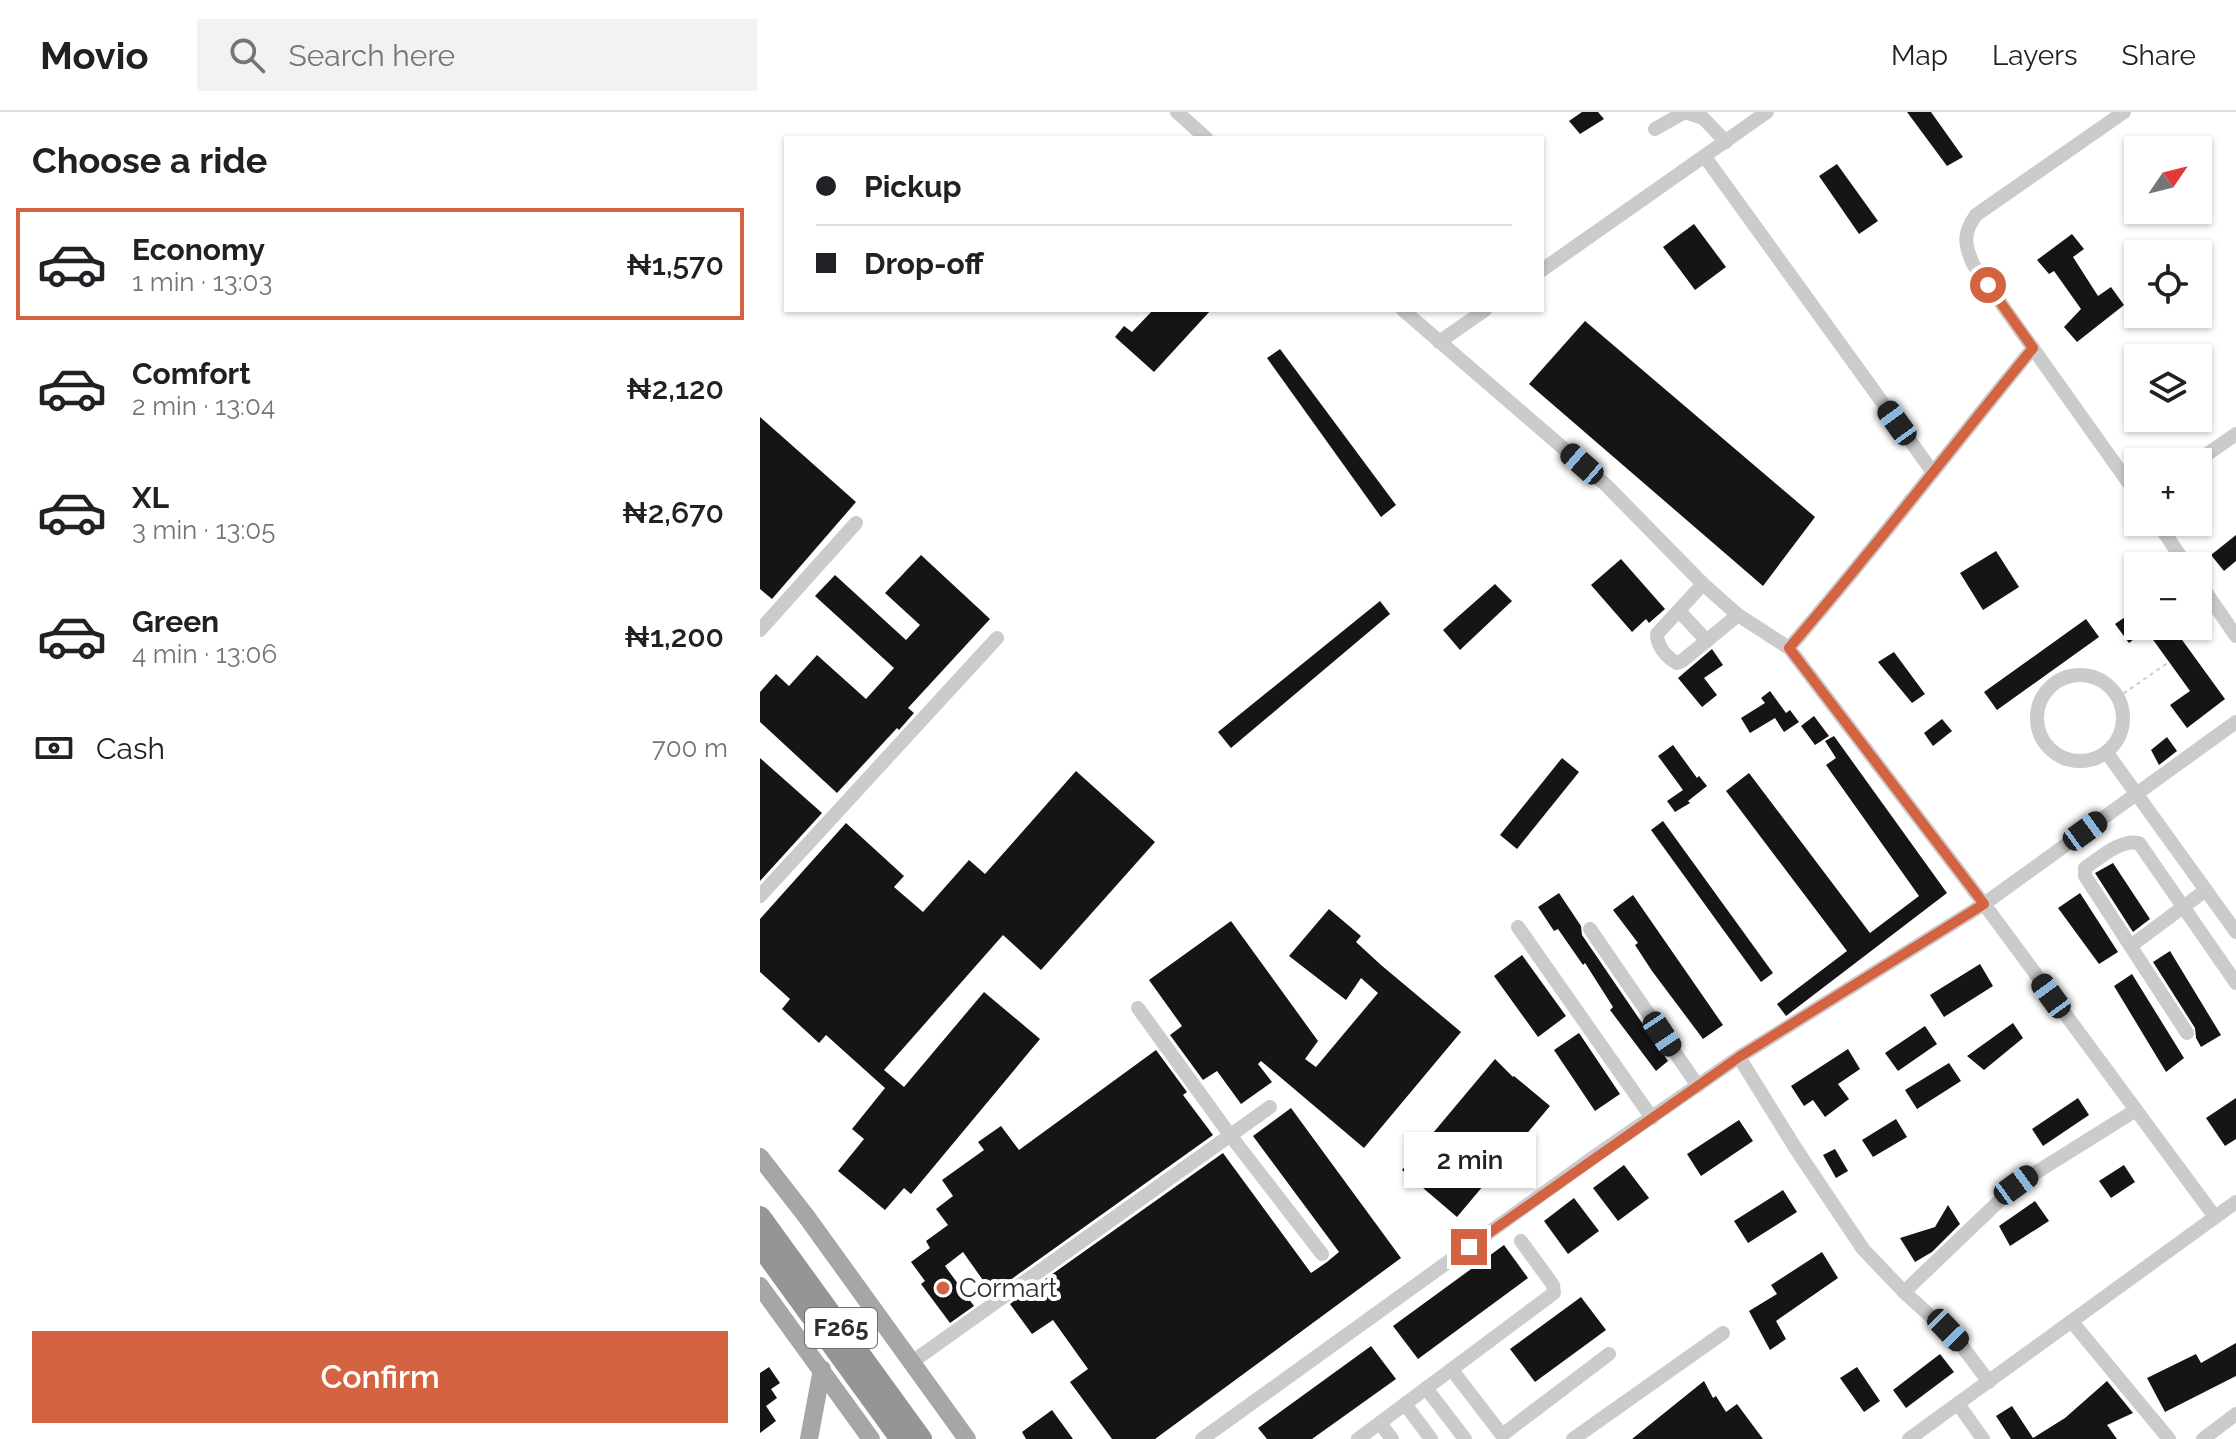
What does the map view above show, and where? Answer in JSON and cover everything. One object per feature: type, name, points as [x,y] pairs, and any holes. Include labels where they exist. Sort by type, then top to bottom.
[{"type":"highway","name":"F265","points":[[760,1217],[921,1439]]},
{"type":"highway","name":"F265","points":[[760,1245],[901,1439]]},
{"type":"main road","points":[[760,1157],[967,1439]]},
{"type":"main road","points":[[760,1286],[871,1439]]},
{"type":"main road","points":[[809,1439],[822,1369]]},
{"type":"street","points":[[1177,112],[1204,136]]},
{"type":"street","points":[[1655,129],[1685,112],[1703,118],[1726,142]]},
{"type":"street","points":[[1544,269],[1767,112]]},
{"type":"street","points":[[2124,112],[1976,215],[1967,228],[1965,246],[1973,264],[2124,476]]},
{"type":"street","points":[[1705,157],[1932,471]]},
{"type":"street","points":[[1405,312],[1606,485],[1703,584],[1738,615],[1789,648],[1984,904],[2215,1217]]},
{"type":"street","points":[[1439,342],[1482,312]]},
{"type":"street","points":[[1789,648],[1877,545],[1932,471],[2033,348]]},
{"type":"street","points":[[2212,451],[2236,434]]},
{"type":"street","points":[[760,630],[856,523]]},
{"type":"street","points":[[1703,584],[1657,634],[1660,646],[1671,659],[1677,663],[1682,661],[1738,615]]},
{"type":"street","points":[[2212,601],[2236,636]]},
{"type":"street","points":[[1679,611],[1707,641]]},
{"type":"street","points":[[760,896],[997,638]]},
{"type":"street","points":[[2077,674],[2104,682],[2117,698],[2121,703],[2122,730],[2107,753],[2082,763],[2055,755],[2038,734],[2037,707],[2052,684],[2077,674]]},
{"type":"street","points":[[1211,1436],[1598,1154],[1739,1057],[1984,904],[2236,722]]},
{"type":"street","points":[[2107,753],[2236,932]]},
{"type":"street","points":[[2187,1033],[2085,876],[2085,868],[2119,845],[2134,841],[2139,843],[2236,983]]},
{"type":"street","points":[[2132,945],[2206,890]]},
{"type":"street","points":[[1518,927],[1652,1118]]},
{"type":"street","points":[[1590,929],[1698,1086]]},
{"type":"street","points":[[1138,1008],[1322,1254]]},
{"type":"street","points":[[1739,1057],[1863,1249],[1959,1342],[1989,1382]]},
{"type":"street","points":[[912,1362],[1270,1107]]},
{"type":"street","points":[[1904,1292],[2016,1185],[2136,1110]]},
{"type":"street","points":[[1909,1439],[2236,1202]]},
{"type":"street","points":[[1358,1439],[1554,1293],[1553,1285],[1521,1241]]},
{"type":"street","points":[[2072,1322],[2169,1439]]},
{"type":"street","points":[[1573,1439],[1723,1333]]},
{"type":"street","points":[[1452,1370],[1500,1437],[1609,1354]]},
{"type":"street","points":[[1426,1388],[1465,1439]]},
{"type":"street","points":[[1405,1404],[1431,1439]]},
{"type":"street","points":[[1958,1404],[1983,1439]]},
{"type":"street","points":[[2203,1439],[2236,1414]]},
{"type":"street","points":[[1380,1423],[1392,1439]]},
{"type":"path","points":[[2117,698],[2169,662]]},
{"type":"building","points":[[1582,112],[1598,112],[1604,119],[1580,134],[1569,121]]},
{"type":"building","points":[[1907,112],[1931,112],[1963,157],[1947,166]]},
{"type":"building","points":[[1837,164],[1878,221],[1859,234],[1819,176]]},
{"type":"building","points":[[1694,224],[1726,267],[1695,290],[1663,247]]},
{"type":"building","points":[[2072,234],[2084,249],[2073,257],[2098,296],[2111,287],[2124,305],[2077,342],[2064,327],[2081,309],[2054,271],[2049,274],[2037,260]]},
{"type":"building","points":[[1151,312],[1209,312],[1154,372],[1115,337],[1124,326],[1132,332]]},
{"type":"building","points":[[1585,321],[1815,517],[1763,586],[1529,384]]},
{"type":"building","points":[[1280,349],[1396,505],[1381,517],[1267,358]]},
{"type":"building","points":[[760,417],[856,502],[772,599],[760,589]]},
{"type":"building","points":[[2236,535],[2236,561],[2224,571],[2212,554]]},
{"type":"building","points":[[1996,551],[2019,587],[1983,610],[1960,573]]},
{"type":"building","points":[[921,555],[990,619],[908,708],[914,713],[837,793],[760,722],[760,692],[776,674],[789,686],[817,655],[866,699],[894,668],[815,596],[835,575],[906,640],[920,625],[885,593]]},
{"type":"building","points":[[1621,559],[1665,609],[1649,623],[1646,619],[1632,632],[1591,585]]},
{"type":"building","points":[[1495,584],[1512,601],[1460,650],[1443,630]]},
{"type":"building","points":[[1380,601],[1390,614],[1231,748],[1218,732]]},
{"type":"building","points":[[2124,618],[2124,636],[2115,624]]},
{"type":"building","points":[[2086,619],[2099,637],[1997,710],[1984,692]]},
{"type":"building","points":[[2153,640],[2182,640],[2225,699],[2187,728],[2170,705],[2190,691]]},
{"type":"building","points":[[1712,649],[1723,665],[1704,678],[1717,695],[1702,707],[1678,678]]},
{"type":"building","points":[[1894,652],[1925,694],[1912,703],[1878,662]]},
{"type":"building","points":[[1770,691],[1786,713],[1790,710],[1799,722],[1784,732],[1775,718],[1750,733],[1741,718],[1765,703],[1761,698]]},
{"type":"building","points":[[1814,716],[1829,736],[1815,745],[1801,726]]},
{"type":"building","points":[[1942,719],[1952,731],[1933,746],[1924,733]]},
{"type":"building","points":[[1834,736],[1947,893],[1786,1016],[1777,1004],[1847,951],[1726,791],[1749,773],[1870,933],[1919,896],[1826,765],[1836,758],[1825,741]]},
{"type":"building","points":[[2167,737],[2177,751],[2159,765],[2151,750]]},
{"type":"building","points":[[1673,745],[1697,778],[1699,776],[1707,786],[1688,801],[1690,803],[1675,812],[1667,801],[1683,790],[1658,756]]},
{"type":"building","points":[[760,758],[822,813],[760,881]]},
{"type":"building","points":[[1562,758],[1579,772],[1517,849],[1500,835]]},
{"type":"building","points":[[1076,771],[1155,842],[1041,970],[1003,935],[884,1070],[904,1087],[984,992],[1040,1039],[911,1194],[904,1188],[885,1210],[838,1171],[864,1139],[852,1129],[885,1088],[826,1035],[819,1043],[782,1009],[790,999],[760,972],[760,919],[846,823],[904,876],[894,887],[923,912],[969,860],[985,874]]},
{"type":"building","points":[[1663,821],[1773,973],[1761,982],[1651,830]]},
{"type":"building","points":[[2113,863],[2150,919],[2133,932],[2095,873]]},
{"type":"building","points":[[1559,893],[1581,926],[1582,935],[1668,1061],[1656,1071],[1610,1010],[1613,1007],[1585,963],[1583,965],[1558,929],[1554,931],[1538,907]]},
{"type":"building","points":[[2080,893],[2118,952],[2099,964],[2058,908]]},
{"type":"building","points":[[1633,895],[1723,1025],[1703,1039],[1652,971],[1635,945],[1638,943],[1613,910]]},
{"type":"building","points":[[1329,909],[1361,936],[1356,942],[1461,1032],[1364,1148],[1261,1061],[1258,1064],[1272,1082],[1241,1104],[1217,1071],[1203,1080],[1170,1035],[1182,1026],[1149,980],[1231,921],[1318,1041],[1305,1059],[1316,1067],[1378,993],[1361,978],[1346,1000],[1289,956]]},
{"type":"building","points":[[2170,951],[2221,1035],[2201,1047],[2195,1028],[2153,962]]},
{"type":"building","points":[[1522,955],[1566,1016],[1538,1037],[1494,976]]},
{"type":"building","points":[[1980,964],[1993,986],[1944,1017],[1930,995]]},
{"type":"building","points":[[2132,974],[2184,1058],[2166,1072],[2114,986]]},
{"type":"building","points":[[2013,1023],[2023,1038],[1984,1070],[1967,1056]]},
{"type":"building","points":[[1925,1026],[1937,1044],[1898,1071],[1885,1053]]},
{"type":"building","points":[[1579,1033],[1620,1094],[1595,1111],[1554,1050]]},
{"type":"building","points":[[1848,1049],[1860,1069],[1838,1084],[1849,1099],[1825,1117],[1813,1100],[1804,1106],[1791,1086]]},
{"type":"building","points":[[1156,1050],[1187,1092],[1183,1095],[1213,1135],[992,1293],[963,1252],[945,1266],[974,1306],[950,1323],[921,1284],[925,1281],[911,1262],[930,1248],[926,1241],[948,1225],[936,1209],[953,1196],[942,1180],[984,1150],[978,1142],[1001,1126],[1019,1150]]},
{"type":"building","points":[[1495,1059],[1550,1106],[1457,1217],[1402,1170]]},
{"type":"building","points":[[1949,1063],[1961,1081],[1917,1109],[1905,1090]]},
{"type":"building","points":[[2078,1098],[2089,1115],[2043,1146],[2032,1129]]},
{"type":"building","points":[[2236,1098],[2236,1139],[2225,1146],[2206,1118]]},
{"type":"building","points":[[1291,1108],[1401,1258],[1155,1439],[1112,1439],[1070,1382],[1088,1369],[1053,1320],[1032,1334],[1010,1304],[1223,1153],[1311,1273],[1327,1262],[1339,1252],[1253,1136]]},
{"type":"building","points":[[1896,1119],[1907,1137],[1873,1157],[1862,1140]]},
{"type":"building","points":[[1739,1120],[1753,1141],[1701,1176],[1687,1154]]},
{"type":"building","points":[[1835,1149],[1848,1171],[1836,1178],[1823,1155]]},
{"type":"building","points":[[1624,1165],[1649,1198],[1618,1221],[1593,1188]]},
{"type":"building","points":[[2124,1165],[2135,1182],[2111,1198],[2099,1181]]},
{"type":"building","points":[[1783,1190],[1797,1212],[1748,1243],[1734,1221]]},
{"type":"building","points":[[1574,1198],[1599,1231],[1568,1254],[1544,1221]]},
{"type":"building","points":[[2035,1201],[2049,1221],[2010,1246],[1999,1226]]},
{"type":"building","points":[[1948,1205],[1960,1224],[1932,1252],[1915,1262],[1900,1238],[1935,1227]]},
{"type":"building","points":[[1504,1245],[1528,1278],[1418,1359],[1393,1326]]},
{"type":"building","points":[[1822,1252],[1838,1278],[1776,1321],[1786,1339],[1770,1350],[1749,1311],[1777,1294],[1771,1285]]},
{"type":"building","points":[[1581,1297],[1606,1330],[1535,1382],[1510,1349]]},
{"type":"building","points":[[2236,1343],[2236,1376],[2165,1412],[2147,1378],[2196,1354],[2201,1363]]},
{"type":"building","points":[[1371,1346],[1396,1379],[1312,1439],[1267,1439],[1258,1428]]},
{"type":"building","points":[[1940,1354],[1954,1372],[1906,1408],[1893,1390]]},
{"type":"building","points":[[769,1367],[780,1383],[771,1389],[777,1398],[766,1406],[776,1421],[760,1433],[760,1373]]},
{"type":"building","points":[[1857,1367],[1880,1401],[1864,1412],[1840,1378]]},
{"type":"building","points":[[1704,1381],[1713,1398],[1716,1396],[1726,1412],[1737,1404],[1763,1439],[1632,1439]]},
{"type":"building","points":[[2107,1381],[2133,1413],[2107,1425],[2117,1439],[2011,1439],[1996,1416],[2012,1406],[2033,1438],[2065,1418]]},
{"type":"building","points":[[1052,1410],[1073,1439],[1026,1439],[1022,1432]]},
{"type":"place","name":"Cormart","points":[[943,1288]]},
{"type":"route","points":[[1469,1247],[1739,1057],[1984,904],[1789,648],[1877,545],[1932,471],[2033,348],[1988,285]]}]
